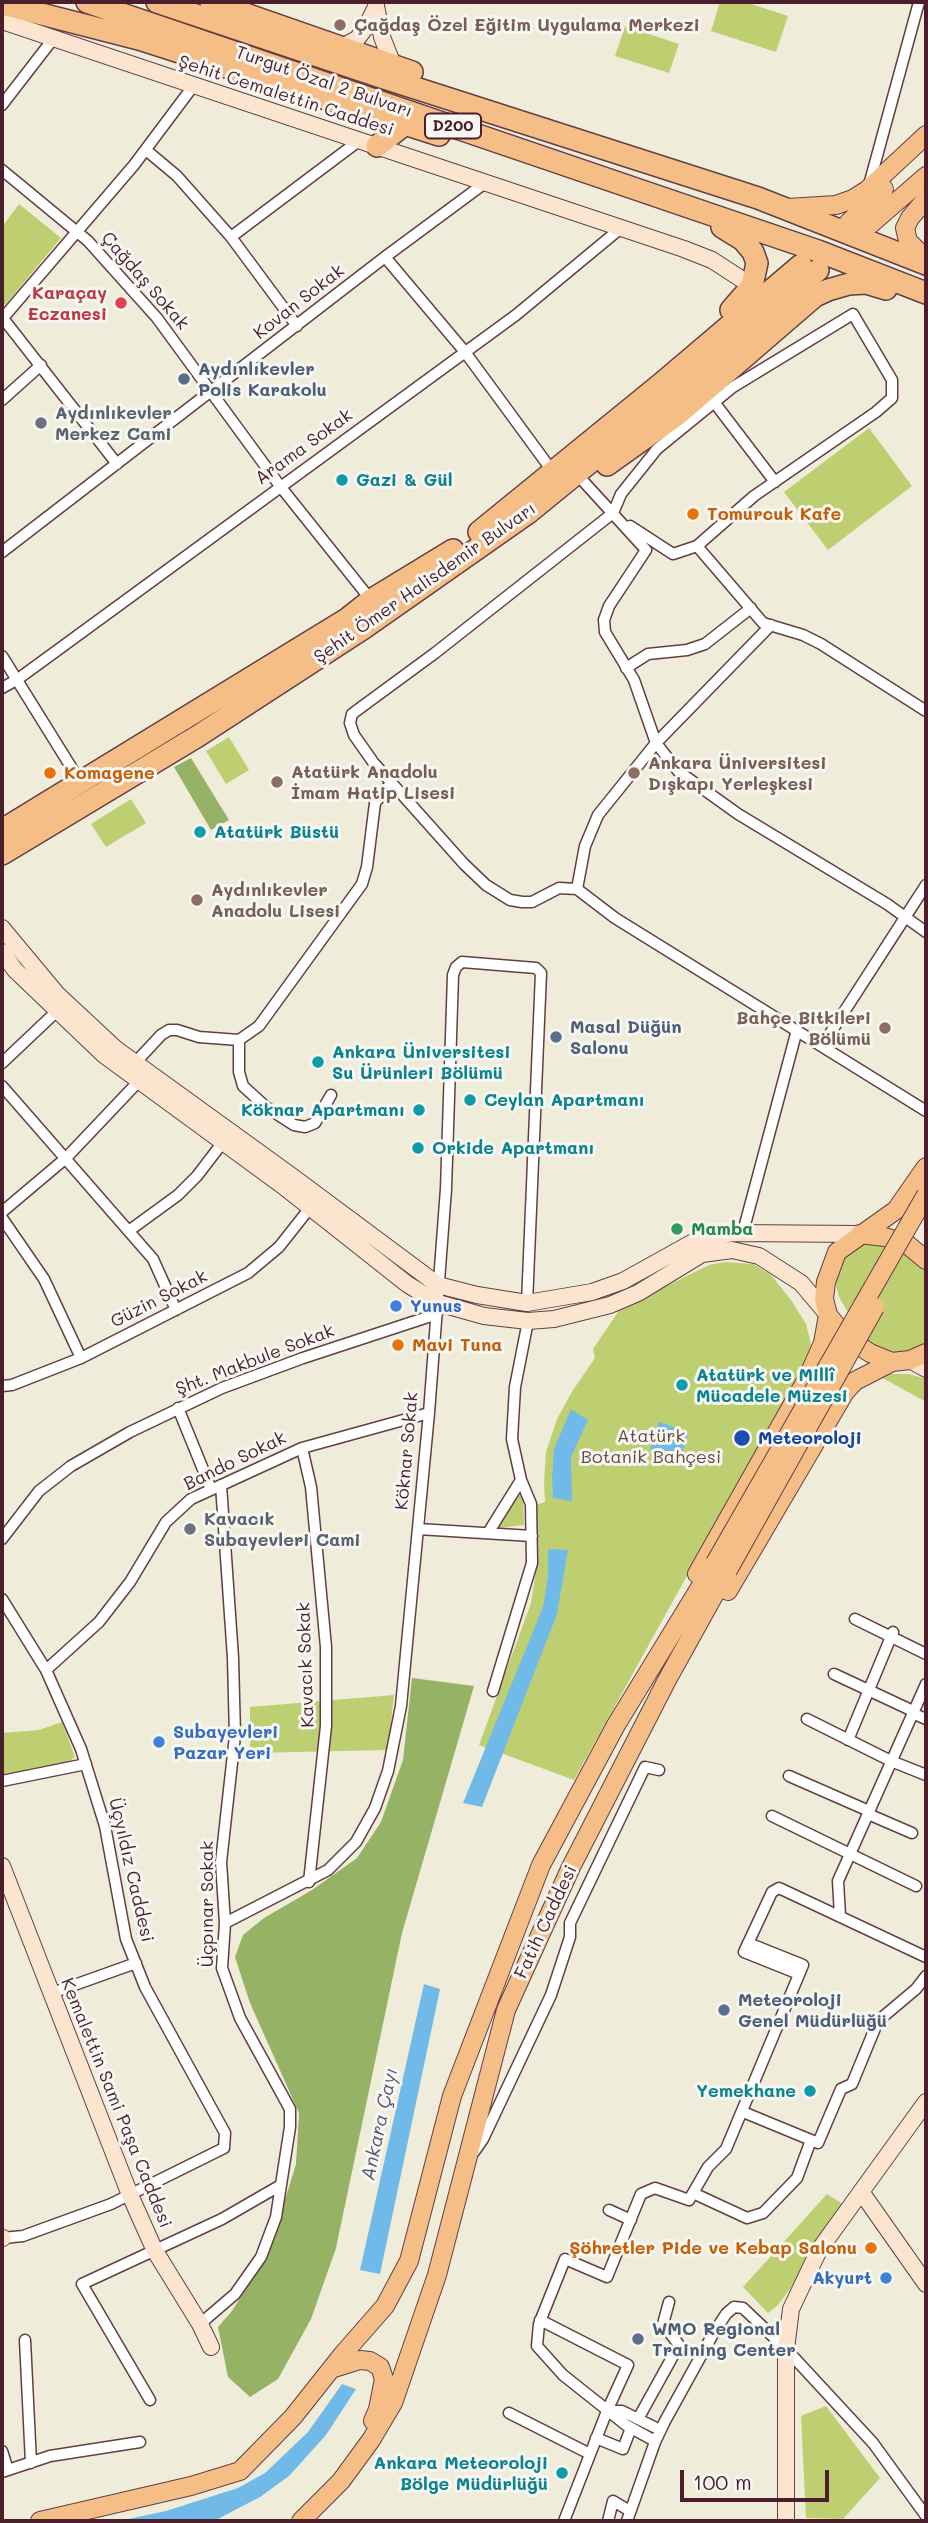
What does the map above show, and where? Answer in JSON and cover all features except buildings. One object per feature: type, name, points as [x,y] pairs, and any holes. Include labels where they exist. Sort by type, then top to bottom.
[{"type":"highway","name":"Turgut Özal 2 Bulvarı","points":[[17,2],[404,125],[490,150],[601,177]]},
{"type":"highway","name":"Turgut Özal 2 Bulvarı","points":[[87,2],[640,190],[812,262]]},
{"type":"highway","name":"Turgut Özal 2 Bulvarı","points":[[158,2],[854,229]]},
{"type":"highway","name":"Turgut Özal 2 Bulvarı","points":[[211,2],[469,93],[529,125]]},
{"type":"highway","name":"Turgut Özal 2 Bulvarı","points":[[2,4],[115,32]]},
{"type":"highway","points":[[368,143],[404,125]]},
{"type":"highway","points":[[640,190],[729,230],[743,240],[753,252],[757,263],[748,292]]},
{"type":"highway","name":"D200","points":[[854,229],[926,261]]},
{"type":"highway","name":"D200","points":[[812,262],[926,293]]},
{"type":"highway","name":"Şehit Ömer Halisdemir Bulvarı","points":[[2,854],[198,736],[364,628],[528,513],[670,397],[812,262]]},
{"type":"highway","points":[[364,628],[388,617],[677,415],[815,296],[837,287],[866,284],[926,300]]},
{"type":"highway","points":[[662,383],[748,292],[766,285],[781,292],[764,335],[740,363]]},
{"type":"highway","name":"Şehit Ömer Halisdemir Bulvarı","points":[[2,830],[471,539],[662,383],[781,292]]},
{"type":"main road","points":[[342,47],[357,39],[377,4]]},
{"type":"main road","points":[[377,4],[382,37],[393,65]]},
{"type":"main road","name":"Şehit Cemalettin Caddesi","points":[[2,21],[712,260],[748,292]]},
{"type":"main road","points":[[787,208],[836,205],[867,190],[926,135]]},
{"type":"main road","points":[[854,229],[926,152]]},
{"type":"main road","points":[[854,229],[926,176]]},
{"type":"main road","points":[[926,199],[910,218],[905,229],[908,241],[926,261]]},
{"type":"main road","points":[[2,928],[57,994],[116,1049],[438,1285],[527,1303],[592,1292],[623,1281],[695,1241],[743,1232],[860,1234],[885,1237],[908,1245],[926,1261]]},
{"type":"main road","points":[[2,952],[15,970],[104,1055],[223,1142],[437,1309],[528,1321],[554,1319],[610,1305],[638,1293],[702,1254],[732,1250],[759,1256],[801,1283],[852,1341],[870,1353],[914,1359],[926,1369]]},
{"type":"main road","points":[[659,1656],[707,1555],[807,1379],[823,1343],[828,1315],[824,1299],[825,1282],[837,1252],[896,1210],[926,1167]]},
{"type":"main road","name":"Fatih Caddesi","points":[[301,2521],[341,2480],[394,2403],[437,2275],[506,2010],[571,1867],[667,1680],[721,1567],[926,1195]]},
{"type":"main road","name":"Fatih Caddesi","points":[[52,2520],[191,2486],[240,2471],[293,2417],[385,2306],[409,2261],[452,2096],[541,1865],[616,1725],[659,1656],[721,1567],[926,1216]]},
{"type":"main road","points":[[667,1680],[713,1617],[845,1392],[855,1381],[914,1359]]},
{"type":"main road","name":"Kemalettin Sami Paşa Caddesi","points":[[2,1866],[130,2195],[155,2251],[211,2347]]},
{"type":"main road","points":[[786,2521],[786,2349],[791,2309],[819,2250],[926,2102]]},
{"type":"main road","points":[[862,2193],[926,2284]]},
{"type":"main road","points":[[331,2369],[360,2360],[370,2361],[380,2367],[384,2379],[378,2409],[357,2459]]},
{"type":"street","points":[[867,190],[919,2]]},
{"type":"street","points":[[2,105],[53,39]]},
{"type":"street","points":[[117,464],[2,317],[146,150],[194,85]]},
{"type":"street","points":[[231,236],[368,143]]},
{"type":"street","points":[[146,150],[177,176],[231,236],[297,326]]},
{"type":"street","name":"Çağdaş Sokak","points":[[2,170],[88,241],[157,318],[280,486],[372,600]]},
{"type":"street","name":"Kovan Sokak","points":[[2,552],[485,183]]},
{"type":"street","name":"Arama Sokak","points":[[2,688],[18,679],[516,315],[621,228]]},
{"type":"street","points":[[385,257],[465,352],[553,472]]},
{"type":"street","points":[[615,516],[674,554],[697,546],[754,496],[876,412],[892,398],[892,380],[853,314],[733,387],[657,449],[621,494],[615,516],[352,714],[350,723],[354,735],[390,783],[464,864],[499,894],[522,902],[532,902],[559,888],[577,890],[615,918],[926,1111]]},
{"type":"street","points":[[2,400],[41,365]]},
{"type":"street","points":[[713,402],[775,482]]},
{"type":"street","points":[[584,482],[646,551],[609,606],[604,620],[605,632],[634,680],[656,743],[678,771],[738,814],[926,932]]},
{"type":"street","points":[[697,546],[764,623],[803,635],[821,644],[926,711]]},
{"type":"street","points":[[626,668],[648,653],[679,652],[705,645],[751,608]]},
{"type":"street","points":[[577,890],[585,846],[598,815],[656,743],[771,625]]},
{"type":"street","points":[[2,656],[81,783]]},
{"type":"street","points":[[135,1063],[160,1035],[169,1030],[199,1037],[239,1040],[259,1026],[362,884],[367,867],[375,803],[390,783]]},
{"type":"street","points":[[822,1046],[926,885]]},
{"type":"street","name":"Köknar Sokak","points":[[225,1923],[328,1870],[356,1842],[375,1808],[388,1771],[401,1706],[429,1413],[446,1189],[453,975],[462,962],[536,968],[541,973],[527,1303]]},
{"type":"street","points":[[2,1063],[57,1011]]},
{"type":"street","points":[[743,1232],[797,1030]]},
{"type":"street","points":[[239,1040],[239,1072],[243,1086],[266,1107],[294,1125],[305,1127],[314,1122],[331,1095]]},
{"type":"street","points":[[2,1212],[66,1158],[139,1081]]},
{"type":"street","points":[[2,1086],[153,1259],[176,1310]]},
{"type":"street","points":[[130,1230],[178,1195],[197,1176],[223,1142]]},
{"type":"street","name":"Güzin Sokak","points":[[2,1386],[12,1385],[81,1358],[248,1273],[279,1247],[309,1209]]},
{"type":"street","points":[[2,1218],[44,1279],[81,1358]]},
{"type":"street","name":"Şht. Makbule Sokak","points":[[2,1539],[39,1491],[71,1466],[130,1432],[222,1388],[437,1309]]},
{"type":"street","points":[[493,1692],[532,1563],[531,1504],[521,1480],[512,1439],[516,1387],[528,1321]]},
{"type":"street","name":"Üçpınar Sokak","points":[[178,1408],[216,1487],[233,1658],[235,1736],[221,1862],[225,1923],[222,1968],[240,2018],[290,2109],[290,2127],[276,2217],[261,2257],[235,2294],[200,2324]]},
{"type":"street","name":"Bando Sokak","points":[[46,1670],[99,1622],[130,1583],[166,1522],[191,1499],[302,1448],[429,1413]]},
{"type":"street","name":"Kavacık Sokak","points":[[302,1448],[311,1487],[326,1647],[326,1726],[309,1882]]},
{"type":"street","points":[[488,1533],[521,1480]]},
{"type":"street","points":[[418,1529],[532,1536]]},
{"type":"street","name":"Üçyıldız Caddesi","points":[[2,1599],[46,1670],[86,1764],[105,1826],[126,1939],[145,1987],[225,2133],[225,2148],[130,2195]]},
{"type":"street","points":[[855,1619],[892,1634],[926,1654]]},
{"type":"street","points":[[848,1740],[892,1634]]},
{"type":"street","points":[[834,1674],[926,1719]]},
{"type":"street","points":[[840,1916],[838,1881],[926,1684]]},
{"type":"street","points":[[807,1719],[891,1761],[926,1775]]},
{"type":"street","points":[[2,1781],[86,1764]]},
{"type":"street","points":[[466,2163],[483,2139],[535,2031],[551,1995],[570,1937],[570,1923],[645,1767],[659,1770]]},
{"type":"street","points":[[789,1776],[912,1833]]},
{"type":"street","points":[[772,1816],[915,1886]]},
{"type":"street","points":[[655,2441],[622,2411],[607,2411],[563,2375],[537,2346],[540,2320],[565,2259],[607,2277],[641,2194],[655,2188],[689,2200],[708,2167],[726,2149],[801,1970],[746,1947],[772,1892],[779,1888],[926,1957]]},
{"type":"street","points":[[51,1993],[136,1963]]},
{"type":"street","points":[[743,2112],[818,2143],[841,2089],[852,2084],[878,2021],[916,1989],[926,1976]]},
{"type":"street","points":[[693,2193],[747,2218],[763,2213],[797,2178],[811,2140]]},
{"type":"street","points":[[150,2400],[82,2284],[222,2219],[281,2185]]},
{"type":"street","points":[[2,2238],[23,2236],[130,2195]]},
{"type":"street","points":[[609,2210],[631,2220]]},
{"type":"street","points":[[596,2438],[623,2449],[634,2424],[679,2345],[663,2324],[669,2302]]},
{"type":"street","points":[[608,2521],[613,2501],[629,2516],[660,2430],[713,2334],[734,2307],[743,2308],[786,2349],[873,2443],[926,2516]]},
{"type":"street","points":[[540,2320],[628,2365],[564,2521]]},
{"type":"street","points":[[25,2340],[31,2463]]},
{"type":"street","points":[[509,2413],[590,2454]]},
{"type":"street","points":[[634,2424],[660,2430]]},
{"type":"street","points":[[547,2447],[552,2435]]},
{"type":"street","points":[[2,2451],[5,2471],[51,2456],[140,2442]]},
{"type":"green space","points":[[720,2],[745,2],[788,16],[776,52],[711,31]]},
{"type":"green space","points":[[625,26],[679,44],[669,73],[615,56]]},
{"type":"green space","points":[[19,204],[61,238],[5,305],[2,302],[2,227]]},
{"type":"green space","points":[[869,428],[912,486],[828,550],[784,492]]},
{"type":"green space","points":[[229,737],[249,770],[226,784],[206,751]]},
{"type":"green space","points":[[191,758],[229,820],[211,830],[174,767]]},
{"type":"green space","points":[[131,799],[146,823],[106,847],[91,824]]},
{"type":"green space","points":[[871,1242],[905,1253],[926,1272],[926,1343],[903,1353],[882,1351],[864,1340],[839,1297],[836,1286],[837,1272],[844,1258],[860,1245]]},
{"type":"green space","name":"Atatürk Botanik Bahçesi","points":[[725,1262],[753,1264],[771,1275],[806,1324],[811,1344],[808,1357],[574,1780],[479,1745],[531,1603],[538,1557],[536,1505],[545,1502],[546,1452],[557,1419],[595,1358],[593,1349],[620,1309],[709,1265]]},
{"type":"green space","points":[[888,1374],[909,1374],[926,1379],[926,1402],[881,1377]]},
{"type":"green space","points":[[523,1495],[524,1525],[499,1528],[499,1518],[516,1496]]},
{"type":"green space","points":[[412,1678],[474,1686],[402,1933],[336,2248],[311,2319],[278,2379],[250,2397],[228,2377],[218,2327],[232,2311],[269,2252],[296,2164],[299,2113],[250,2003],[235,1957],[243,1935],[264,1918],[312,1890],[357,1858],[381,1822],[403,1760]]},
{"type":"green space","points":[[394,1695],[388,1750],[250,1753],[250,1707]]},
{"type":"green space","points":[[62,1722],[75,1757],[66,1764],[2,1775],[2,1733],[39,1730]]},
{"type":"green space","points":[[827,2194],[843,2204],[799,2277],[778,2305],[768,2313],[743,2287]]},
{"type":"green space","points":[[826,2406],[880,2478],[843,2519],[806,2518],[801,2416]]},
{"type":"water","points":[[571,1409],[588,1420],[571,1457],[572,1501],[553,1498],[552,1479],[554,1449]]},
{"type":"water","points":[[659,1422],[689,1432],[680,1459],[669,1456],[666,1451],[662,1453],[650,1449]]},
{"type":"water","points":[[548,1549],[568,1550],[557,1614],[482,1807],[463,1803],[543,1607],[548,1577]]},
{"type":"water","points":[[424,1984],[440,1989],[380,2274],[360,2270]]},
{"type":"water","points":[[342,2384],[356,2389],[326,2435],[289,2476],[260,2497],[214,2521],[119,2521],[166,2511],[238,2488],[265,2473],[308,2432]]},
{"type":"place","name":"Çağdaş Özel Eğitim Uygulama Merkezi","points":[[340,25]]},
{"type":"place","name":"Karaçay Eczanesi","points":[[121,303]]},
{"type":"place","name":"Aydınlıkevler Polis Karakolu","points":[[184,379]]},
{"type":"place","name":"Aydınlıkevler Merkez Cami","points":[[41,423]]},
{"type":"place","name":"Gazi & Gül","points":[[342,480]]},
{"type":"place","name":"Tomurcuk Kafe","points":[[693,514]]},
{"type":"place","name":"Komagene","points":[[50,773]]},
{"type":"place","name":"Ankara Üniversitesi Dışkapı Yerleşkesi","points":[[634,773]]},
{"type":"place","name":"Atatürk Anadolu İmam Hatip Lisesi","points":[[277,782]]},
{"type":"place","name":"Atatürk Büstü","points":[[200,832]]},
{"type":"place","name":"Aydınlıkevler Anadolu Lisesi","points":[[197,900]]},
{"type":"place","name":"Bahçe Bitkileri Bölümü","points":[[885,1028]]},
{"type":"place","name":"Masal Düğün Salonu","points":[[556,1037]]},
{"type":"place","name":"Ankara Üniversitesi Su Ürünleri Bölümü","points":[[318,1062]]},
{"type":"place","name":"Ceylan Apartmanı","points":[[470,1100]]},
{"type":"place","name":"Köknar Apartmanı","points":[[419,1110]]},
{"type":"place","name":"Orkide Apartmanı","points":[[418,1148]]},
{"type":"place","name":"Mamba","points":[[677,1229]]},
{"type":"place","name":"Yunus","points":[[396,1306]]},
{"type":"place","name":"Mavi Tuna","points":[[398,1345]]},
{"type":"place","name":"Atatürk ve Millî Mücadele Müzesi","points":[[682,1385]]},
{"type":"place","name":"Meteoroloji","points":[[742,1438]]},
{"type":"place","name":"Kavacık Subayevleri Cami","points":[[190,1529]]},
{"type":"place","name":"Subayevleri Pazar Yeri","points":[[159,1742]]},
{"type":"place","name":"Meteoroloji Genel Müdürlüğü","points":[[724,2010]]},
{"type":"place","name":"Yemekhane","points":[[810,2091]]},
{"type":"place","name":"Şöhretler Pide ve Kebap Salonu","points":[[871,2248]]},
{"type":"place","name":"Akyurt","points":[[886,2278]]},
{"type":"place","name":"WMO Regional Training Center","points":[[638,2339]]},
{"type":"place","name":"Ankara Meteoroloji Bölge Müdürlüğü","points":[[562,2473]]},
{"type":"water label","name":"Ankara Çayı","points":[[380,2124]]}]
